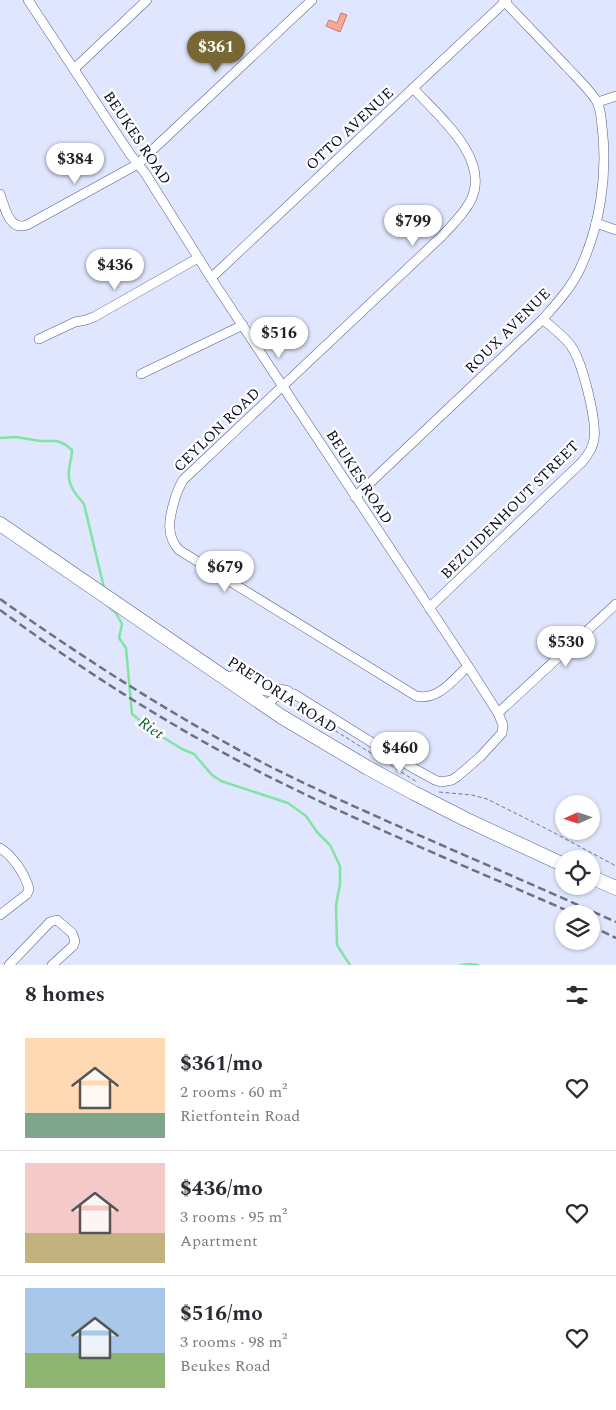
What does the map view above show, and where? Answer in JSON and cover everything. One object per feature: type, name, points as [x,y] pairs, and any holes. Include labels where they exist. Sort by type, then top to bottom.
[{"type":"main road","name":"PRETORIA ROAD","points":[[0,524],[282,717],[368,768],[420,796],[555,861]]},
{"type":"main road","points":[[218,674],[255,686],[286,693],[281,705],[282,717]]},
{"type":"main road","points":[[600,881],[616,888]]},
{"type":"street","name":"BEUKES ROAD","points":[[28,0],[468,666],[498,713],[503,725],[502,733],[480,757],[458,776],[452,780],[441,782],[429,778],[305,700],[294,694],[286,693]]},
{"type":"street","points":[[74,69],[147,0]]},
{"type":"street","points":[[0,194],[10,220],[17,226],[22,226],[138,164],[312,0]]},
{"type":"street","points":[[505,1],[598,102],[616,96]]},
{"type":"street","name":"OTTO AVENUE","points":[[211,278],[505,1]]},
{"type":"street","name":"CEYLON ROAD","points":[[413,88],[463,144],[474,169],[475,186],[470,201],[462,214],[442,236],[188,475],[180,485],[169,520],[171,538],[174,545],[187,555],[416,696],[429,697],[442,691],[468,666]]},
{"type":"street","name":"ROUX AVENUE","points":[[355,497],[543,319],[574,281],[584,260],[596,223],[603,178],[605,159],[598,102]]},
{"type":"street","points":[[596,223],[616,230]]},
{"type":"street","points":[[39,338],[75,322],[94,317],[198,258]]},
{"type":"street","name":"BEZUIDENHOUT STREET","points":[[429,608],[582,462],[591,451],[594,438],[594,418],[577,356],[567,341],[543,319]]},
{"type":"street","points":[[141,374],[243,325]]},
{"type":"street","points":[[498,713],[616,604]]},
{"type":"street","points":[[266,707],[276,697],[286,693]]},
{"type":"street","points":[[0,848],[19,868],[26,879],[29,889],[27,894],[0,915]]},
{"type":"street","points":[[9,965],[54,920],[59,921],[72,933],[75,941],[52,965]]},
{"type":"building","points":[[341,13],[347,15],[340,32],[326,26],[329,20],[337,23]]},
{"type":"waterway","name":"Riet","points":[[0,438],[16,437],[40,441],[57,441],[72,450],[69,480],[75,493],[84,504],[104,588]]},
{"type":"waterway","name":"Riet","points":[[108,606],[116,613],[122,624],[119,638],[126,648],[132,714],[156,733],[194,754],[212,775],[221,781],[288,803],[306,816],[317,832],[330,845],[340,866],[340,884],[336,905],[337,945],[350,965]]},
{"type":"waterway","name":"Riet","points":[[461,965],[478,965]]},
{"type":"railway","points":[[0,599],[132,687],[199,728],[269,766],[365,811],[616,922]]},
{"type":"railway","points":[[0,610],[71,660],[217,750],[364,822],[555,905]]},
{"type":"railway","points":[[600,930],[616,938]]}]
